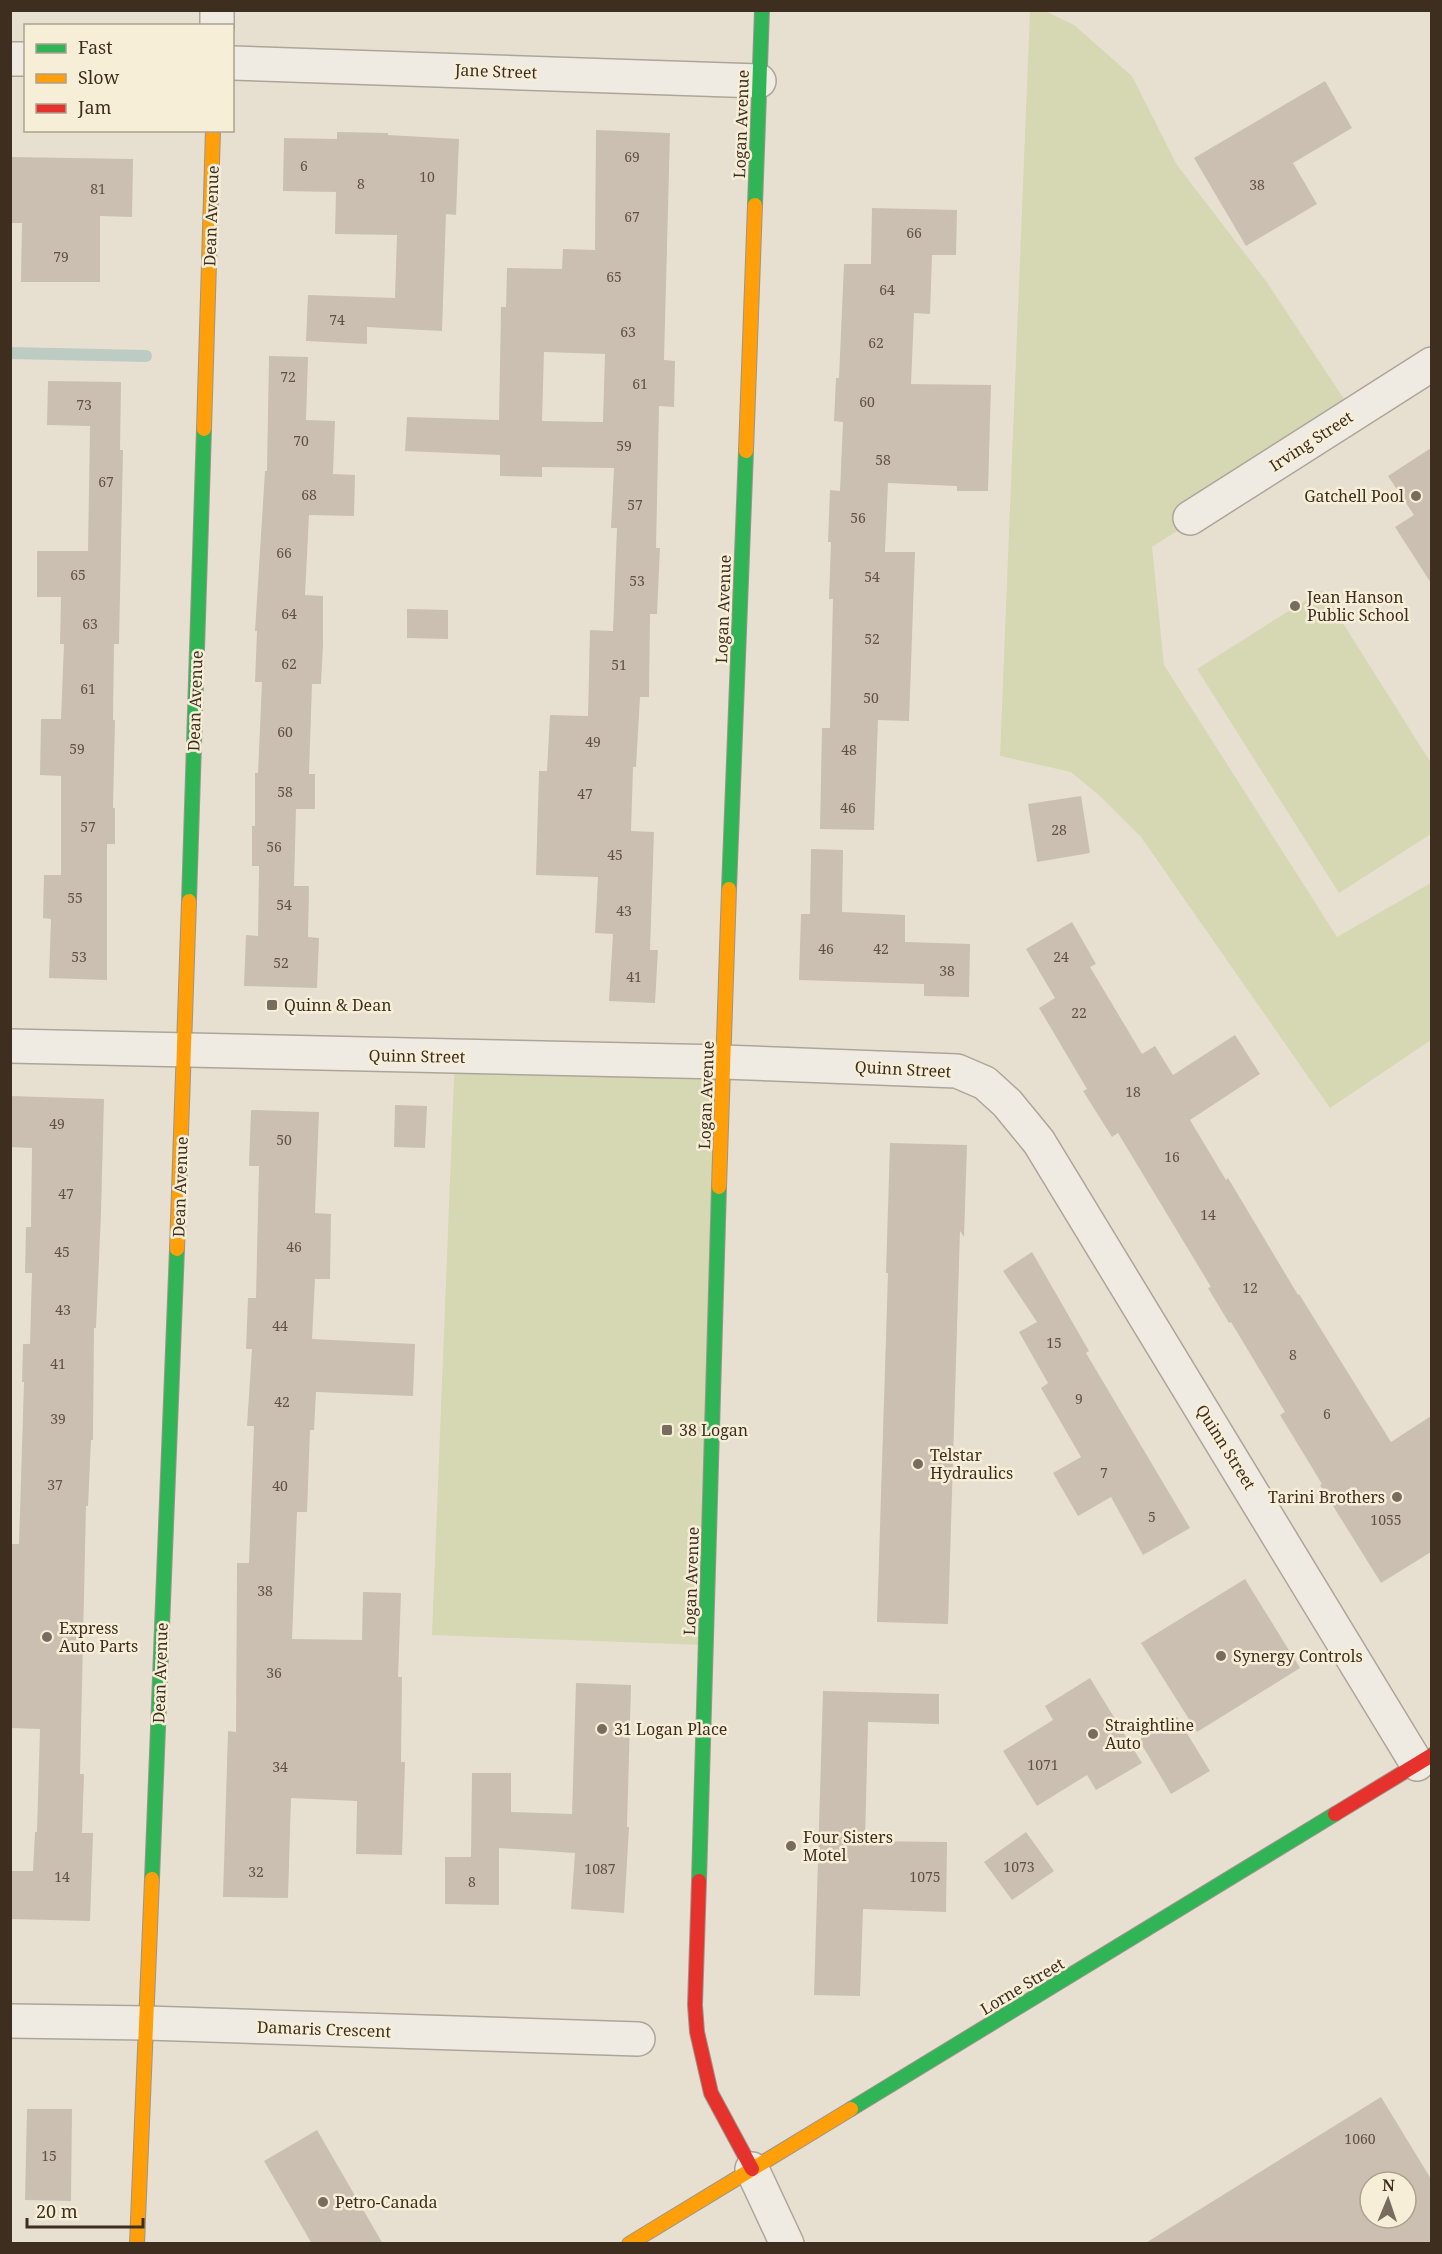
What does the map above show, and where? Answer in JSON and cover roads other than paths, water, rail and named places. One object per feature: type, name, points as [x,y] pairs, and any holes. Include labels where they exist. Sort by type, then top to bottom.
[{"type":"street","name":"Logan Avenue","points":[[752,2169],[711,2093],[697,2032],[695,2005],[723,1062],[762,10]]},
{"type":"street","name":"Jane Street","points":[[234,63],[759,81]]},
{"type":"street","name":"Dean Avenue","points":[[137,2244],[184,1050],[213,132]]},
{"type":"street","name":"Irving Street","points":[[1190,518],[1431,364]]},
{"type":"street","name":"Quinn Street","points":[[10,1046],[723,1062],[957,1071],[985,1083],[1007,1103],[1039,1142],[1424,1760]]},
{"type":"street","name":"Lorne Street","points":[[629,2244],[1424,1760]]},
{"type":"street","name":"Damaris Crescent","points":[[10,2021],[147,2023],[638,2039]]},
{"type":"street","points":[[752,2169],[787,2244]]},
{"type":"waterway","points":[[10,353],[146,356]]},
{"type":"place","name":"Gatchell Pool","points":[[1416,496]]},
{"type":"place","name":"Jean Hanson Public School","points":[[1295,606]]},
{"type":"place","name":"Quinn & Dean","points":[[272,1005]]},
{"type":"place","name":"38 Logan","points":[[667,1430]]},
{"type":"place","name":"Telstar Hydraulics","points":[[918,1464]]},
{"type":"place","name":"Tarini Brothers","points":[[1397,1497]]},
{"type":"place","name":"Express Auto Parts","points":[[47,1637]]},
{"type":"place","name":"Synergy Controls","points":[[1221,1656]]},
{"type":"place","name":"31 Logan Place","points":[[602,1729]]},
{"type":"place","name":"Straightline Auto","points":[[1093,1734]]},
{"type":"place","name":"Four Sisters Motel","points":[[791,1846]]},
{"type":"place","name":"Petro-Canada","points":[[323,2202]]}]
